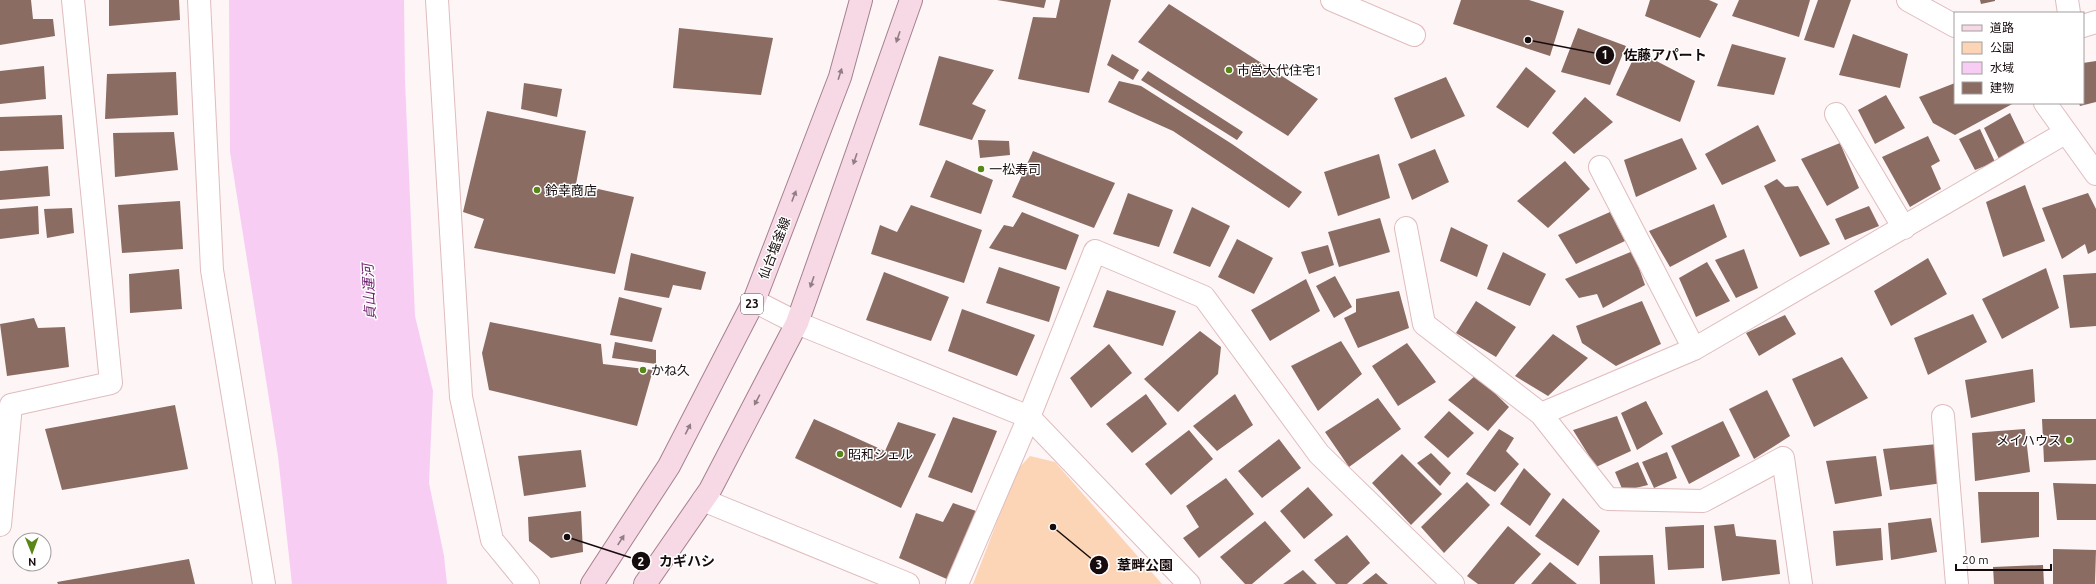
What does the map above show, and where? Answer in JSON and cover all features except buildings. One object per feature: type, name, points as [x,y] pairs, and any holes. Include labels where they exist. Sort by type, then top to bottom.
[{"type":"main road","name":"仙台塩釜線","points":[[592,584],[669,466],[754,301],[840,77],[862,0]]},
{"type":"main road","points":[[645,584],[703,500],[797,323],[911,0]]},
{"type":"street","points":[[0,526],[6,404],[111,383],[73,0]]},
{"type":"street","points":[[199,0],[212,270],[264,584]]},
{"type":"street","points":[[437,0],[461,397],[492,540],[528,584]]},
{"type":"street","points":[[1332,0],[1414,35]]},
{"type":"street","points":[[1908,0],[1954,25]]},
{"type":"street","points":[[2067,0],[2069,12]]},
{"type":"street","points":[[2084,26],[2096,22]]},
{"type":"street","points":[[2046,104],[2065,133],[2096,174]]},
{"type":"street","points":[[1836,114],[1904,228]]},
{"type":"street","points":[[1541,414],[1694,349],[2065,133]]},
{"type":"street","points":[[1600,166],[1694,349]]},
{"type":"street","points":[[1406,228],[1424,324],[1541,414],[1608,499],[1703,501],[1783,458],[1801,584]]},
{"type":"street","points":[[957,584],[1029,417],[1095,251],[1204,297],[1319,454],[1450,583]]},
{"type":"street","points":[[754,301],[797,323],[1029,417],[1189,584]]},
{"type":"street","points":[[1943,416],[1957,584]]},
{"type":"street","points":[[703,500],[908,584]]},
{"type":"green space","points":[[1030,456],[1055,462],[1162,584],[973,584],[1017,470]]},
{"type":"water","name":"貞山運河","points":[[229,0],[404,0],[405,81],[415,316],[433,391],[429,483],[444,556],[447,584],[292,584],[278,456],[230,152]]},
{"type":"place","name":"佐藤アパート","points":[[1528,40]]},
{"type":"place","name":"市営大代住宅1","points":[[1229,70]]},
{"type":"place","name":"一松寿司","points":[[981,169]]},
{"type":"place","name":"鈴幸商店","points":[[537,190]]},
{"type":"place","name":"かね久","points":[[643,370]]},
{"type":"place","name":"メイハウス","points":[[2069,440]]},
{"type":"place","name":"昭和シェル","points":[[840,454]]},
{"type":"place","name":"葦畔公園","points":[[1053,527]]},
{"type":"place","name":"カギハシ","points":[[567,537]]}]
